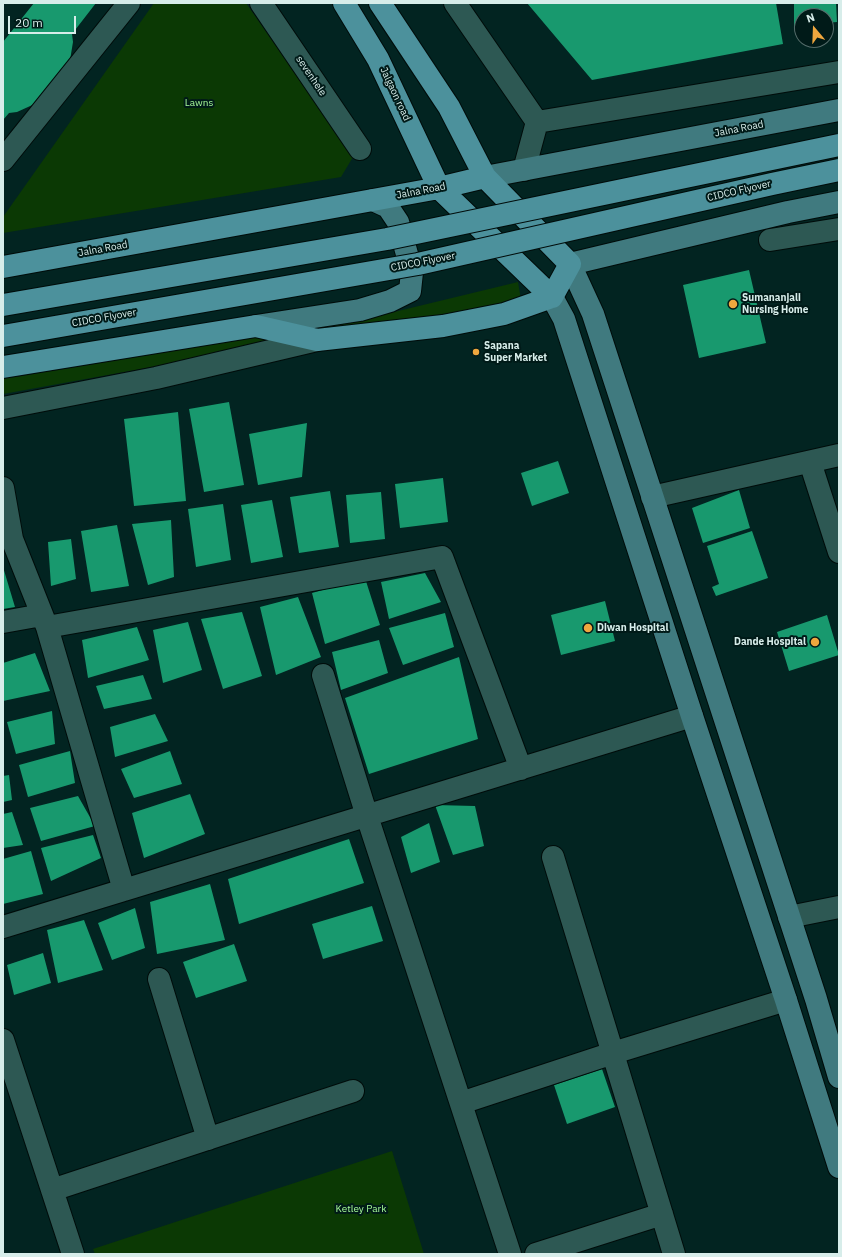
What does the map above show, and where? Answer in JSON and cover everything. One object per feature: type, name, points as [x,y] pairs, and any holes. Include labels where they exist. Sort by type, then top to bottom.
[{"type":"highway","name":"Jalgaon road","points":[[344,3],[378,59],[439,188]]},
{"type":"highway","points":[[3,367],[256,326],[316,340],[443,326],[504,314],[552,297],[570,264],[485,178],[448,107],[380,3]]},
{"type":"highway","points":[[3,305],[387,239],[839,145]]},
{"type":"highway","name":"CIDCO Flyover","points":[[3,336],[418,264],[839,170]]},
{"type":"highway","name":"Jalna Road","points":[[3,267],[439,188],[485,178]]},
{"type":"highway","points":[[439,188],[552,297]]},
{"type":"main road","name":"Jalna Road","points":[[485,178],[839,110]]},
{"type":"main road","points":[[256,326],[360,310],[390,301],[410,291],[412,272],[398,222],[388,207],[373,200]]},
{"type":"main road","points":[[839,202],[788,212],[570,264],[593,314],[790,917],[839,1077]]},
{"type":"main road","points":[[552,297],[564,319],[839,1167]]},
{"type":"street","points":[[3,160],[129,3]]},
{"type":"street","name":"sevenhele","points":[[261,3],[360,149]]},
{"type":"street","points":[[455,3],[537,122],[524,170]]},
{"type":"street","points":[[537,122],[839,72]]},
{"type":"street","points":[[770,240],[839,229]]},
{"type":"street","points":[[3,408],[156,378],[316,340]]},
{"type":"street","points":[[652,497],[839,455]]},
{"type":"street","points":[[810,462],[839,552]]},
{"type":"street","points":[[3,488],[12,539],[45,621],[124,890]]},
{"type":"street","points":[[3,622],[45,621],[442,557],[521,768]]},
{"type":"street","points":[[324,675],[367,816],[510,1254]]},
{"type":"street","points":[[3,927],[692,716]]},
{"type":"street","points":[[553,857],[674,1254]]},
{"type":"street","points":[[790,917],[839,907]]},
{"type":"street","points":[[160,978],[208,1138]]},
{"type":"street","points":[[461,1104],[613,1054],[786,1000]]},
{"type":"street","points":[[3,1040],[73,1254]]},
{"type":"street","points":[[52,1190],[353,1091]]},
{"type":"street","points":[[536,1254],[662,1214]]},
{"type":"green space","name":"Lawns","points":[[154,3],[246,3],[353,157],[341,177],[3,233],[3,217]]},
{"type":"green space","points":[[518,282],[521,300],[3,394],[3,379],[361,320]]},
{"type":"green space","name":"Ketley Park","points":[[392,1151],[424,1254],[95,1254],[93,1249]]},
{"type":"building","points":[[34,3],[96,3],[72,34],[73,42],[69,66],[39,102],[17,112],[9,113],[3,120],[3,42]]},
{"type":"building","points":[[527,3],[776,3],[783,44],[592,80]]},
{"type":"building","points":[[794,3],[836,3],[837,22],[834,22],[834,8],[794,8]]},
{"type":"building","points":[[749,270],[766,343],[699,358],[683,285]]},
{"type":"building","points":[[229,402],[244,485],[204,492],[189,409]]},
{"type":"building","points":[[178,412],[186,501],[134,506],[124,419]]},
{"type":"building","points":[[307,423],[302,477],[258,485],[249,434]]},
{"type":"building","points":[[558,461],[569,493],[532,506],[521,473]]},
{"type":"building","points":[[443,478],[448,522],[400,528],[395,484]]},
{"type":"building","points":[[739,490],[750,528],[703,543],[692,508]]},
{"type":"building","points":[[330,491],[339,547],[299,553],[290,497]]},
{"type":"building","points":[[381,492],[385,539],[350,543],[346,495]]},
{"type":"building","points":[[272,500],[283,557],[251,563],[241,505]]},
{"type":"building","points":[[223,504],[231,560],[196,567],[188,509]]},
{"type":"building","points":[[171,520],[174,577],[148,585],[132,524]]},
{"type":"building","points":[[117,525],[129,586],[91,592],[81,531]]},
{"type":"building","points":[[752,531],[768,578],[716,596],[712,587],[719,584],[707,546]]},
{"type":"building","points":[[71,539],[76,579],[51,586],[48,542]]},
{"type":"building","points":[[3,567],[15,607],[3,609]]},
{"type":"building","points":[[425,573],[441,602],[389,619],[381,582]]},
{"type":"building","points":[[365,578],[380,625],[325,644],[312,593]]},
{"type":"building","points":[[298,597],[321,657],[276,675],[260,607]]},
{"type":"building","points":[[605,601],[615,641],[561,655],[551,615]]},
{"type":"building","points":[[242,612],[262,676],[223,689],[201,619]]},
{"type":"building","points":[[445,613],[454,647],[403,665],[389,628]]},
{"type":"building","points":[[827,615],[839,655],[789,671],[777,632]]},
{"type":"building","points":[[188,622],[202,670],[163,683],[153,630]]},
{"type":"building","points":[[137,627],[149,660],[88,678],[82,640]]},
{"type":"building","points":[[379,640],[388,673],[341,690],[332,652]]},
{"type":"building","points":[[35,653],[50,691],[3,701],[3,663]]},
{"type":"building","points":[[459,657],[478,739],[369,774],[345,698]]},
{"type":"building","points":[[143,675],[152,699],[104,709],[96,686]]},
{"type":"building","points":[[52,711],[55,744],[16,754],[7,722]]},
{"type":"building","points":[[155,714],[168,741],[115,757],[110,727]]},
{"type":"building","points":[[70,751],[75,783],[28,797],[19,765]]},
{"type":"building","points":[[170,751],[182,784],[134,798],[121,769]]},
{"type":"building","points":[[9,775],[12,800],[3,802],[3,776]]},
{"type":"building","points":[[190,794],[205,834],[144,858],[132,813]]},
{"type":"building","points":[[78,796],[95,826],[41,841],[30,808]]},
{"type":"building","points":[[435,805],[475,806],[484,846],[453,855]]},
{"type":"building","points":[[12,812],[23,845],[3,848],[3,814]]},
{"type":"building","points":[[429,823],[440,862],[411,873],[401,837]]},
{"type":"building","points":[[93,835],[101,858],[51,881],[41,848]]},
{"type":"building","points":[[349,839],[364,883],[239,924],[228,879]]},
{"type":"building","points":[[31,851],[43,894],[3,904],[3,859]]},
{"type":"building","points":[[210,884],[225,940],[157,954],[150,902]]},
{"type":"building","points":[[372,906],[383,941],[323,959],[312,924]]},
{"type":"building","points":[[135,908],[145,948],[112,960],[98,923]]},
{"type":"building","points":[[84,920],[103,970],[58,983],[47,930]]},
{"type":"building","points":[[234,944],[247,981],[196,998],[183,962]]},
{"type":"building","points":[[43,953],[51,983],[14,995],[7,965]]},
{"type":"building","points":[[602,1069],[615,1107],[567,1124],[554,1085]]},
{"type":"place","name":"Sumananjali Nursing Home","points":[[733,304]]},
{"type":"place","name":"Sapana Super Market","points":[[476,352]]},
{"type":"place","name":"Diwan Hospital","points":[[588,628]]},
{"type":"place","name":"Dande Hospital","points":[[815,642]]}]
